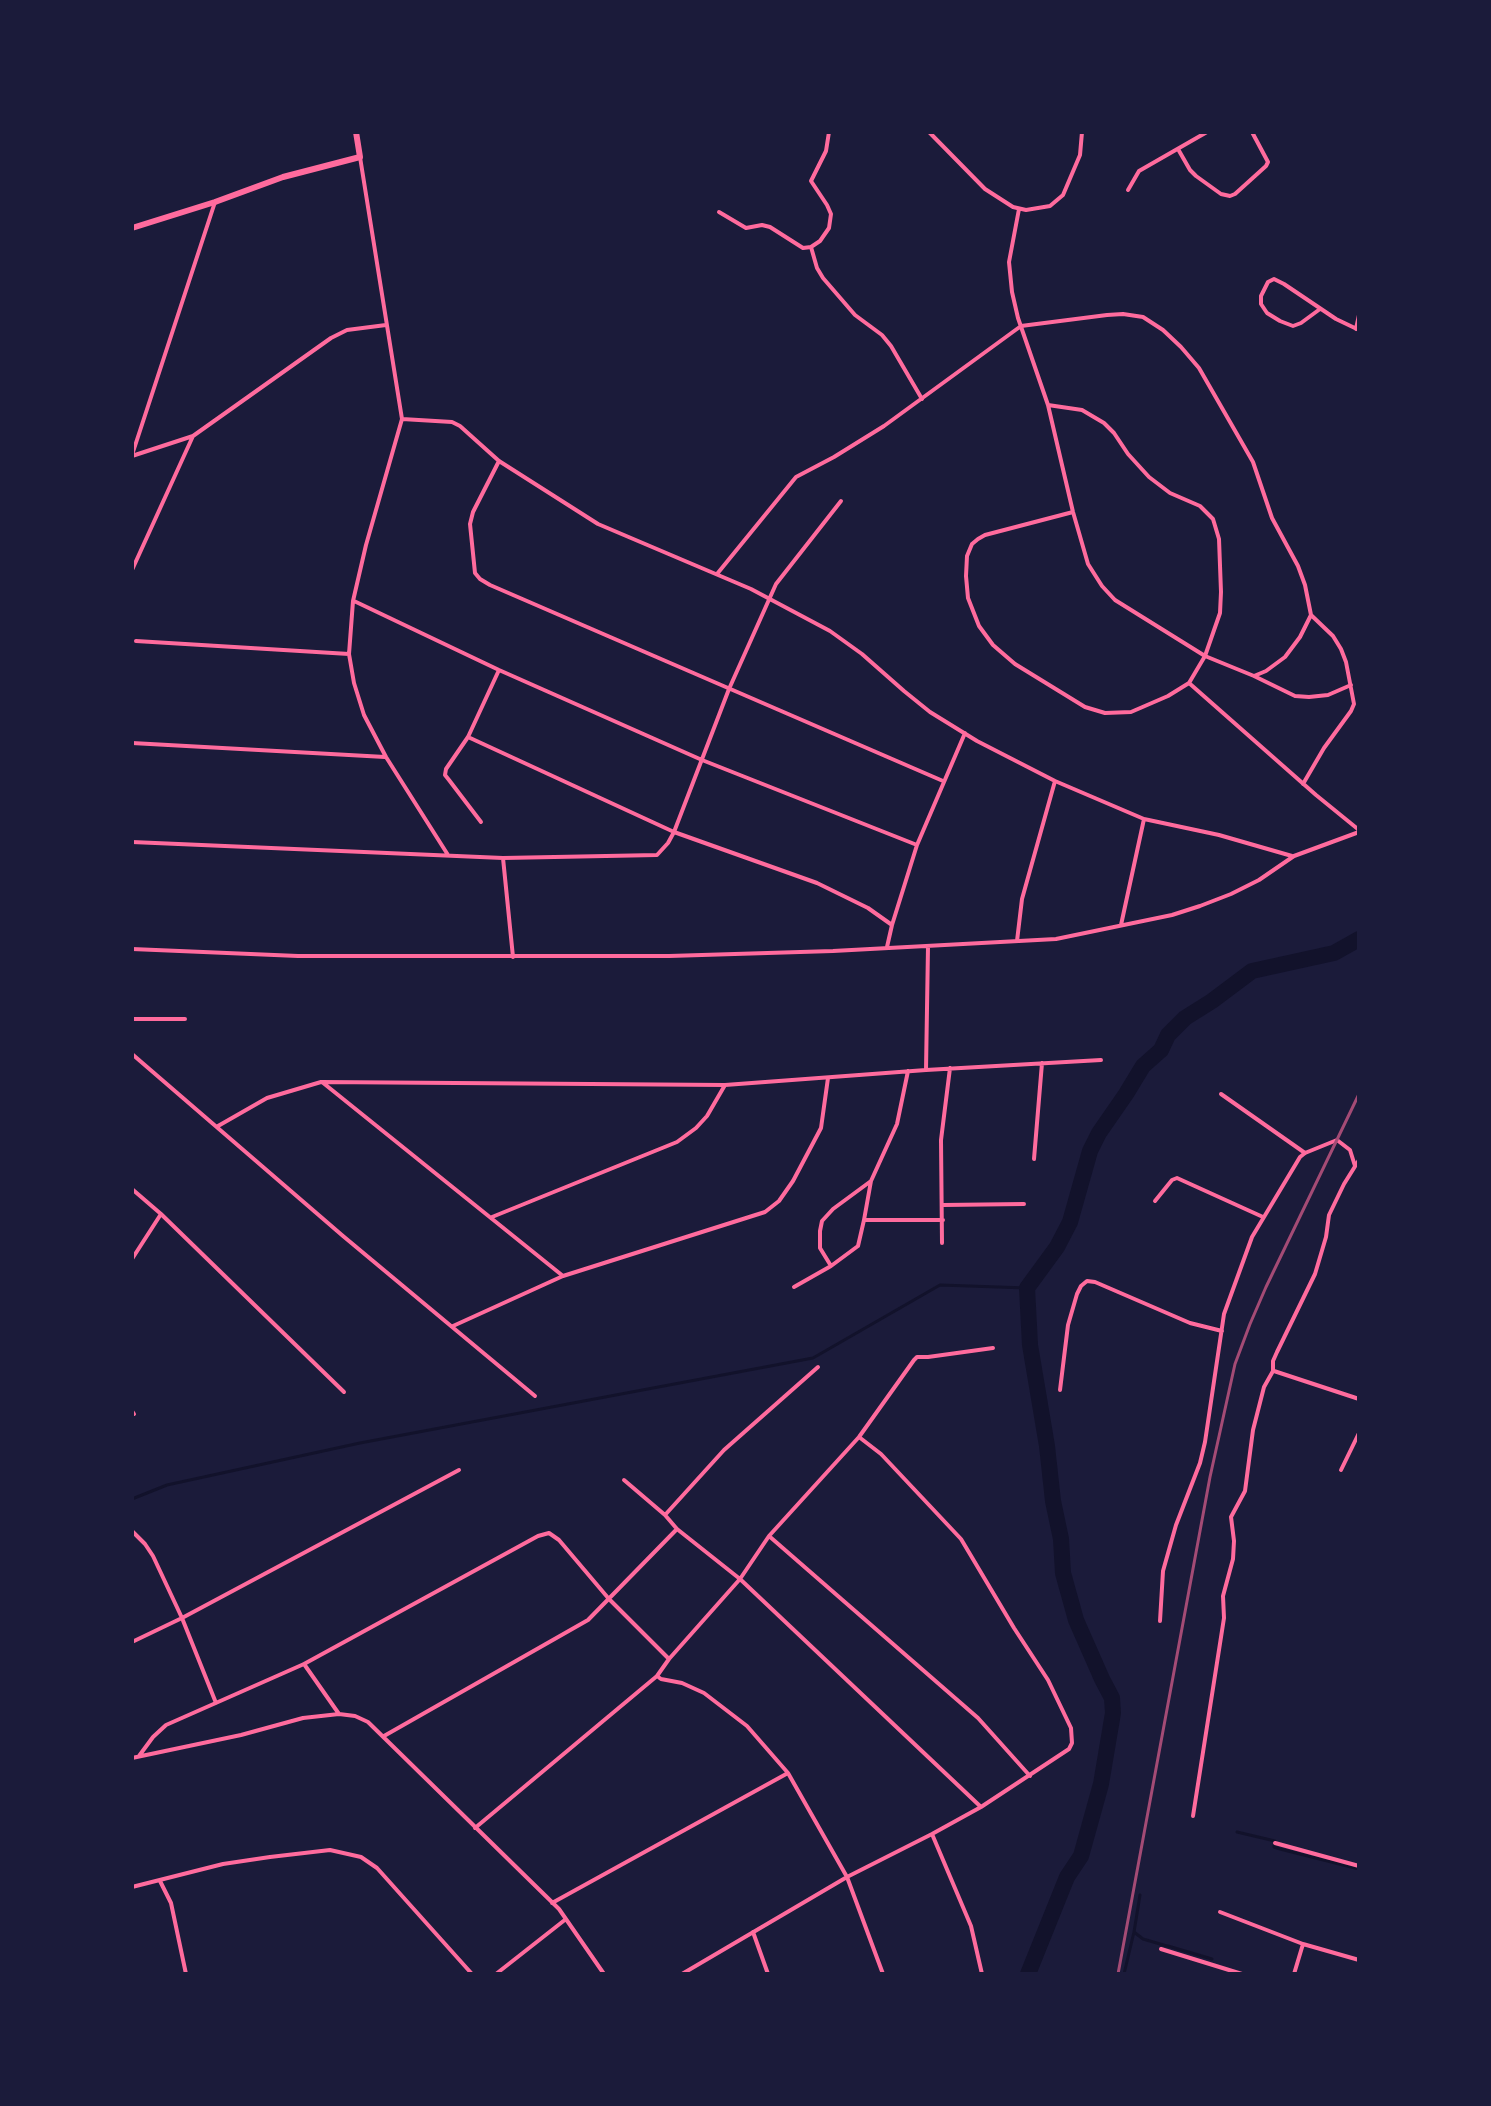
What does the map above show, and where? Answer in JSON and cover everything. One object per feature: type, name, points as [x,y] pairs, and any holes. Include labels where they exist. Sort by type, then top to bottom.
[{"type":"main road","points":[[132,228],[283,177],[360,157],[356,132]]},
{"type":"street","points":[[719,212],[743,227],[765,226],[803,248],[820,241],[831,221],[827,205],[811,181],[826,151],[829,132]]},
{"type":"street","points":[[929,132],[985,189],[1019,209],[1050,206],[1063,195],[1080,155],[1082,132]]},
{"type":"street","points":[[1128,190],[1139,171],[1207,132]]},
{"type":"street","points":[[1178,149],[1196,176],[1221,194],[1230,196],[1268,162],[1252,132]]},
{"type":"street","points":[[360,157],[402,419],[353,601],[349,654],[364,715],[386,757],[448,855]]},
{"type":"street","points":[[132,455],[215,202]]},
{"type":"street","points":[[1019,209],[1009,262],[1012,292],[1048,405],[1088,564],[1102,586],[1126,608],[1205,656],[1295,696],[1328,695],[1351,685]]},
{"type":"street","points":[[811,247],[823,278],[855,315],[882,335],[922,399]]},
{"type":"street","points":[[1320,309],[1293,326],[1267,313],[1261,304],[1261,296],[1268,282],[1274,279],[1357,329],[1359,315]]},
{"type":"street","points":[[717,574],[796,477],[884,426],[1021,326],[1123,314],[1143,317],[1163,330],[1199,368],[1253,462],[1272,518],[1298,566],[1311,615],[1333,636],[1346,662],[1354,704],[1303,784]]},
{"type":"street","points":[[132,455],[193,436],[331,338],[347,330],[386,325]]},
{"type":"street","points":[[1048,405],[1082,410],[1094,416],[1114,433],[1149,477],[1170,493],[1200,506],[1213,519],[1219,539],[1220,613],[1205,656],[1189,683],[1131,712],[1105,713],[1085,707],[1015,664],[993,645],[979,626],[968,598],[967,556],[972,544],[985,535],[1073,512]]},
{"type":"street","points":[[402,419],[452,422],[499,461],[598,524],[717,574],[830,631],[921,705],[965,733],[1055,781],[1144,819],[1219,835],[1294,856]]},
{"type":"street","points":[[132,570],[193,436]]},
{"type":"street","points":[[499,461],[470,524],[475,573],[480,579],[943,781]]},
{"type":"street","points":[[132,842],[503,858],[657,855],[674,832],[729,689],[776,584],[841,501]]},
{"type":"street","points":[[353,601],[702,760],[917,845]]},
{"type":"street","points":[[1254,676],[1285,657],[1299,640],[1311,615]]},
{"type":"street","points":[[136,641],[349,654]]},
{"type":"street","points":[[481,822],[445,775],[468,737],[499,670]]},
{"type":"street","points":[[132,949],[298,956],[669,956],[1056,939],[1172,915],[1231,894],[1259,880],[1294,856],[1359,831],[1189,683]]},
{"type":"street","points":[[887,947],[917,845],[965,733]]},
{"type":"street","points":[[468,737],[674,832],[817,883],[868,908],[892,925]]},
{"type":"street","points":[[132,743],[386,757]]},
{"type":"street","points":[[1017,941],[1022,899],[1055,781]]},
{"type":"street","points":[[1121,925],[1144,819]]},
{"type":"street","points":[[503,858],[513,957]]},
{"type":"street","points":[[926,1070],[928,947]]},
{"type":"street","points":[[132,1019],[185,1019]]},
{"type":"street","points":[[132,1054],[535,1396]]},
{"type":"street","points":[[218,1126],[267,1098],[321,1082],[725,1085],[1101,1060]]},
{"type":"street","points":[[1034,1159],[1042,1063]]},
{"type":"street","points":[[942,1243],[941,1140],[950,1068]]},
{"type":"street","points":[[794,1287],[858,1246],[871,1181],[897,1124],[908,1071]]},
{"type":"street","points":[[453,1326],[563,1276],[765,1212],[779,1201],[793,1181],[821,1128],[828,1077]]},
{"type":"street","points":[[321,1082],[563,1276]]},
{"type":"street","points":[[492,1217],[677,1142],[707,1116],[725,1085]]},
{"type":"street","points":[[1221,1094],[1305,1153]]},
{"type":"street","points":[[1160,1621],[1163,1571],[1176,1525],[1200,1463],[1229,1296],[1252,1237],[1305,1153],[1337,1140],[1350,1150],[1355,1166]]},
{"type":"street","points":[[1193,1816],[1224,1618],[1223,1596],[1233,1559],[1231,1517],[1245,1491],[1253,1430],[1277,1352],[1315,1274],[1329,1215],[1359,1160]]},
{"type":"street","points":[[1155,1201],[1177,1178],[1263,1217]]},
{"type":"street","points":[[831,1266],[820,1248],[822,1221],[871,1181]]},
{"type":"street","points":[[132,1189],[344,1392]]},
{"type":"street","points":[[943,1205],[1024,1204]]},
{"type":"street","points":[[132,1259],[161,1214]]},
{"type":"street","points":[[864,1220],[943,1220]]},
{"type":"street","points":[[1060,1390],[1068,1325],[1077,1294],[1087,1281],[1190,1323],[1222,1331]]},
{"type":"street","points":[[475,1828],[657,1676],[740,1579],[769,1536],[859,1437],[917,1357],[993,1348]]},
{"type":"street","points":[[665,1515],[724,1450],[818,1367]]},
{"type":"street","points":[[1273,1371],[1359,1399]]},
{"type":"street","points":[[1341,1470],[1359,1433]]},
{"type":"street","points":[[682,1974],[847,1877],[981,1807],[1069,1749],[1072,1743],[1071,1728],[1048,1680],[961,1539],[881,1454],[859,1437]]},
{"type":"street","points":[[132,1642],[459,1470]]},
{"type":"street","points":[[624,1480],[677,1529],[740,1579],[981,1807]]},
{"type":"street","points":[[384,1736],[588,1620],[677,1529]]},
{"type":"street","points":[[132,1531],[153,1556],[216,1703]]},
{"type":"street","points":[[139,1756],[166,1725],[304,1664],[538,1536],[549,1533],[559,1540],[609,1599],[669,1659]]},
{"type":"street","points":[[769,1536],[978,1718],[1030,1776]]},
{"type":"street","points":[[304,1664],[339,1714]]},
{"type":"street","points":[[657,1676],[704,1693],[747,1726],[788,1773],[847,1877],[883,1974]]},
{"type":"street","points":[[132,1758],[241,1735],[303,1718],[339,1714],[355,1716],[368,1722],[384,1736],[552,1903],[604,1974]]},
{"type":"street","points":[[552,1903],[788,1773]]},
{"type":"street","points":[[932,1834],[971,1926],[982,1974]]},
{"type":"street","points":[[1275,1843],[1359,1866]]},
{"type":"street","points":[[132,1887],[223,1864],[330,1850],[361,1857],[377,1868],[472,1974]]},
{"type":"street","points":[[160,1881],[171,1903],[186,1974]]},
{"type":"street","points":[[1220,1912],[1303,1944],[1359,1960]]},
{"type":"street","points":[[496,1974],[566,1919]]},
{"type":"street","points":[[753,1932],[768,1974]]},
{"type":"street","points":[[1294,1974],[1303,1944]]},
{"type":"street","points":[[1161,1949],[1242,1974]]},
{"type":"waterway","points":[[1028,1974],[1067,1877],[1081,1856],[1101,1784],[1113,1713],[1112,1698],[1076,1620],[1063,1573],[1061,1539],[1030,1345],[1027,1288],[1057,1247],[1070,1222],[1090,1151],[1099,1133],[1143,1066],[1161,1050],[1168,1035],[1185,1018],[1252,971],[1334,953],[1359,939]]},
{"type":"waterway","points":[[132,1499],[167,1485],[360,1443],[813,1358],[940,1285],[1027,1288]]},
{"type":"waterway","points":[[1237,1832],[1275,1841],[1274,1847],[1280,1849],[1359,1869]]},
{"type":"waterway","points":[[1124,1974],[1140,1895]]},
{"type":"waterway","points":[[1134,1932],[1143,1939],[1167,1946]]},
{"type":"waterway","points":[[1168,1946],[1212,1959]]},
{"type":"railway","points":[[1118,1974],[1210,1477],[1235,1364],[1266,1287],[1359,1094]]}]
